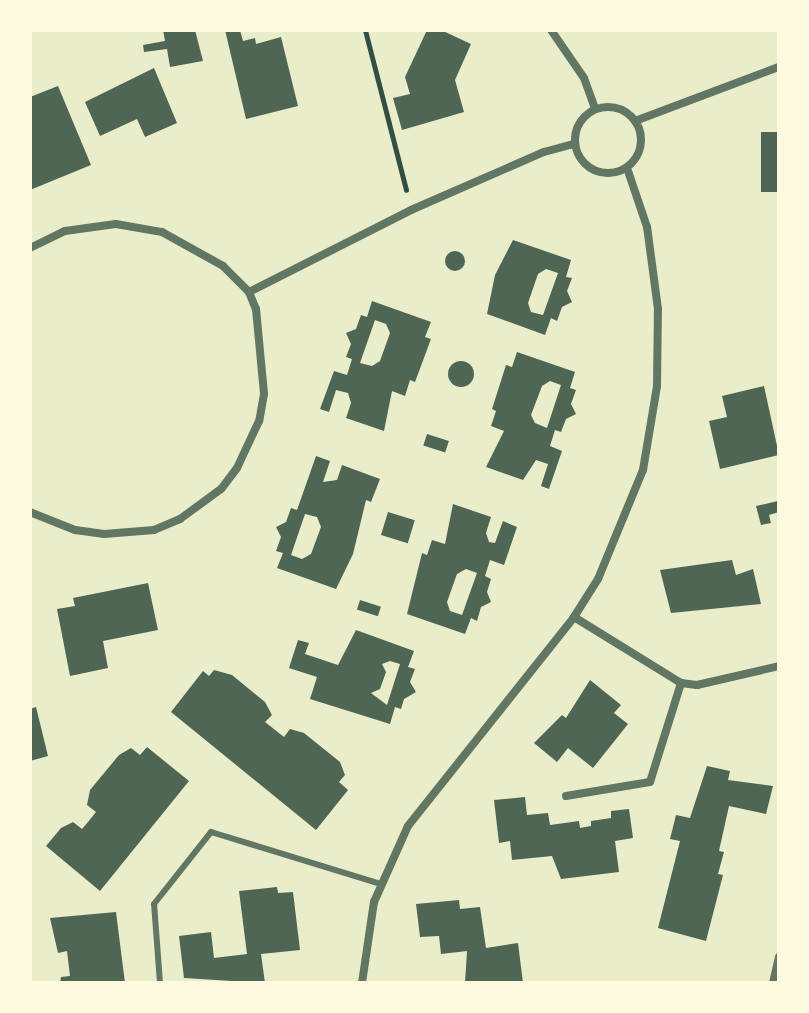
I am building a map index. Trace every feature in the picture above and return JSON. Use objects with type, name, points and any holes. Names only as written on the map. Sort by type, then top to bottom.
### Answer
[{"type":"street","points":[[551,30],[584,78],[595,109]]},
{"type":"street","points":[[635,121],[779,67]]},
{"type":"street","points":[[595,109],[624,111],[635,121],[641,137],[638,154],[627,168],[611,174],[594,171],[581,161],[574,144],[575,130],[595,109]]},
{"type":"street","points":[[249,292],[411,210],[544,152],[574,144]]},
{"type":"street","points":[[362,983],[366,940],[381,884],[408,826],[574,617],[626,519],[643,470],[657,386],[654,267],[627,168]]},
{"type":"street","points":[[30,248],[92,225],[140,227],[185,242],[223,266],[249,292],[260,326],[264,394],[250,445],[221,489],[180,519],[127,535],[75,530],[30,512]]},
{"type":"street","points":[[574,617],[681,683],[697,685],[779,666]]},
{"type":"street","points":[[566,796],[650,782],[681,683]]},
{"type":"street","points":[[773,983],[779,957]]},
{"type":"lane","points":[[160,983],[154,904],[211,832],[381,884]]},
{"type":"path","points":[[365,30],[411,210]]},
{"type":"building","points":[[163,30],[195,30],[203,61],[170,67],[167,49],[144,52],[143,45],[165,41]]},
{"type":"building","points":[[225,30],[240,30],[243,41],[255,38],[256,44],[281,37],[298,106],[246,119]]},
{"type":"building","points":[[427,30],[441,30],[471,44],[455,80],[464,112],[402,130],[393,98],[410,94],[405,77]]},
{"type":"building","points":[[154,68],[177,123],[145,137],[137,119],[100,136],[85,102]]},
{"type":"building","points":[[58,86],[91,165],[30,190],[30,97]]},
{"type":"building","points":[[761,132],[779,132],[779,192],[761,192]]},
{"type":"building","points":[[513,240],[571,260],[566,277],[572,278],[567,291],[572,302],[562,307],[557,321],[551,318],[545,335],[487,314],[495,275]],"holes":[[[546,269],[558,273],[543,315],[531,312],[528,303],[538,274]]]},
{"type":"building","points":[[455,251],[462,254],[465,261],[462,268],[455,271],[448,268],[445,261],[448,254]]},
{"type":"building","points":[[372,301],[431,322],[425,337],[431,339],[415,382],[410,380],[405,396],[392,391],[384,431],[346,418],[351,403],[348,393],[336,390],[329,412],[320,409],[334,371],[347,375],[352,359],[346,357],[351,344],[346,333],[356,329],[361,315],[367,317]],"holes":[[[375,320],[386,324],[390,333],[380,361],[372,366],[360,363]]]},
{"type":"building","points":[[517,352],[575,372],[570,388],[576,390],[571,404],[576,414],[566,419],[561,432],[555,430],[550,446],[562,451],[549,489],[541,486],[548,464],[536,460],[523,480],[486,467],[504,431],[491,426],[496,411],[492,409],[506,365],[512,367]],"holes":[[[550,381],[561,385],[547,428],[535,423],[531,415],[542,386]]]},
{"type":"building","points":[[461,361],[470,365],[474,374],[470,383],[461,387],[452,383],[448,374],[452,365]]},
{"type":"building","points":[[764,386],[779,455],[720,469],[709,421],[727,417],[722,396]]},
{"type":"building","points":[[427,434],[449,441],[445,453],[423,445]]},
{"type":"building","points":[[316,456],[330,461],[323,482],[337,480],[342,465],[380,479],[371,502],[366,500],[353,554],[336,589],[277,568],[283,553],[276,551],[281,537],[276,527],[286,522],[291,508],[297,510]],"holes":[[[305,514],[317,517],[321,527],[311,554],[302,559],[291,555]]]},
{"type":"building","points":[[778,501],[779,512],[769,515],[771,523],[761,525],[756,506]]},
{"type":"building","points":[[453,504],[491,517],[486,533],[489,542],[495,543],[503,521],[517,527],[504,565],[490,560],[485,576],[491,579],[487,592],[491,602],[481,607],[477,621],[471,618],[465,634],[407,614],[422,553],[427,555],[432,540],[445,544]],"holes":[[[466,569],[477,573],[462,615],[450,611],[447,602],[457,574]]]},
{"type":"building","points":[[388,512],[415,520],[408,543],[381,535]]},
{"type":"building","points":[[732,560],[736,575],[753,569],[761,604],[671,613],[660,570]]},
{"type":"building","points":[[148,583],[158,630],[103,641],[108,668],[70,676],[57,609],[75,606],[73,598]]},
{"type":"building","points":[[360,600],[381,607],[378,616],[357,610]]},
{"type":"building","points":[[356,630],[414,651],[408,667],[415,669],[410,682],[416,692],[404,699],[401,709],[395,707],[390,724],[310,699],[317,677],[289,668],[298,640],[309,643],[305,654],[338,665]],"holes":[[[390,661],[400,664],[387,705],[371,693],[380,689],[386,672],[382,664]]]},
{"type":"building","points":[[214,670],[232,675],[265,702],[272,715],[265,722],[284,737],[290,729],[304,733],[340,762],[345,775],[339,782],[348,790],[316,830],[171,712],[203,671],[209,676]]},
{"type":"building","points":[[590,680],[621,705],[614,713],[628,724],[593,768],[568,748],[557,762],[534,743],[562,715],[566,718]]},
{"type":"building","points":[[36,707],[48,756],[30,761],[30,709]]},
{"type":"building","points":[[147,747],[189,781],[100,891],[46,846],[61,828],[73,822],[82,829],[88,822],[96,812],[87,805],[90,790],[119,755],[131,748],[140,755]]},
{"type":"building","points":[[707,766],[730,771],[728,780],[773,786],[766,814],[729,806],[719,851],[724,852],[718,874],[723,875],[706,941],[658,928],[680,841],[670,839],[676,815],[690,818]]},
{"type":"building","points":[[525,797],[527,815],[548,813],[550,825],[579,821],[580,828],[591,826],[591,821],[611,818],[611,811],[629,809],[633,838],[615,841],[619,872],[561,879],[552,856],[512,860],[510,841],[499,843],[494,800]]},
{"type":"building","points":[[277,887],[278,893],[293,892],[300,950],[261,954],[265,983],[184,978],[179,936],[211,932],[214,958],[247,954],[239,891]]},
{"type":"building","points":[[459,900],[460,909],[480,907],[486,948],[518,943],[523,983],[465,983],[467,951],[441,954],[439,936],[420,937],[416,904]]},
{"type":"building","points":[[116,912],[125,983],[60,983],[61,977],[70,976],[67,951],[58,953],[50,918]]}]
